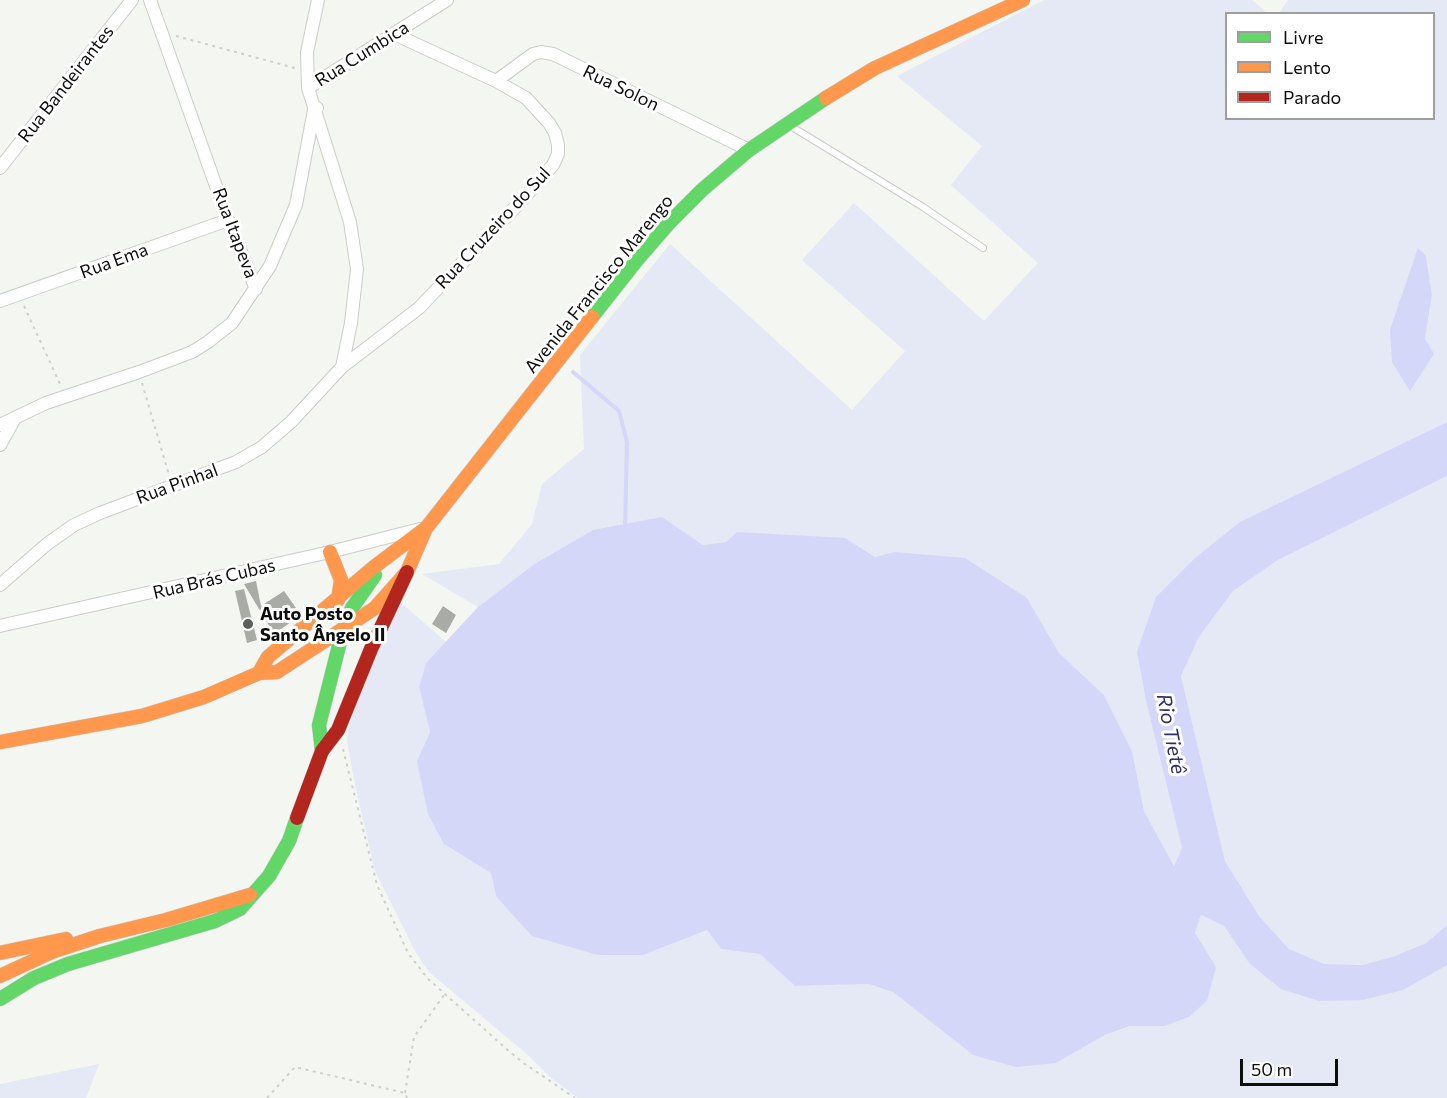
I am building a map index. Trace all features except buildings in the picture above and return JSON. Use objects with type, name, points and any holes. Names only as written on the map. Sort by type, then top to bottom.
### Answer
[{"type":"main road","name":"Avenida Francisco Marengo","points":[[0,742],[142,716],[204,697],[259,673],[277,672],[375,608],[407,572],[427,527],[637,260],[702,190],[749,150],[875,69],[1023,0]]},
{"type":"main road","name":"Avenida Francisco Marengo","points":[[259,673],[268,657],[392,553],[427,527]]},
{"type":"main road","points":[[330,552],[341,580],[338,600]]},
{"type":"main road","points":[[322,751],[319,724],[343,630],[352,608],[392,553]]},
{"type":"main road","points":[[0,999],[34,978],[68,964],[229,916],[240,909],[270,876],[289,842],[322,751],[338,730],[378,631],[407,572]]},
{"type":"main road","points":[[311,650],[333,670]]},
{"type":"main road","points":[[0,976],[54,951],[100,936],[166,920],[254,894]]},
{"type":"main road","points":[[0,954],[56,940],[100,936]]},
{"type":"street","name":"Rua Bandeirantes","points":[[0,168],[132,0]]},
{"type":"street","name":"Rua Itapeva","points":[[0,425],[65,396],[192,352],[232,323],[256,289],[228,220],[150,0]]},
{"type":"street","points":[[318,0],[307,52],[308,88],[350,222],[357,269],[354,301],[342,367]]},
{"type":"street","name":"Rua Cumbica","points":[[308,88],[447,0]]},
{"type":"street","name":"Rua Cruzeiro do Sul","points":[[342,367],[419,308],[524,198],[553,165],[558,154],[558,145],[549,123],[526,98],[496,81],[394,34]]},
{"type":"street","name":"Rua Solon","points":[[496,81],[533,54],[541,52],[553,54],[749,150]]},
{"type":"street","points":[[256,289],[270,266],[296,205],[315,109]]},
{"type":"street","name":"Rua Ema","points":[[0,301],[228,220]]},
{"type":"street","name":"Rua Pinhal","points":[[0,585],[47,544],[74,525],[236,462],[262,447],[291,422],[342,367]]},
{"type":"street","points":[[0,445],[15,417]]},
{"type":"street","name":"Rua Brás Cubas","points":[[0,626],[330,552],[427,527]]},
{"type":"lane","points":[[787,124],[923,207],[983,248]]},
{"type":"path","points":[[162,33],[306,71]]},
{"type":"path","points":[[19,295],[65,396]]},
{"type":"path","points":[[139,372],[172,487]]},
{"type":"path","points":[[338,730],[377,885],[408,952],[418,968],[444,994],[525,1064],[575,1098]]},
{"type":"path","points":[[407,1098],[405,1093],[414,1037],[444,994]]},
{"type":"path","points":[[267,1098],[295,1068],[405,1093]]},
{"type":"shaded area","points":[[1044,0],[1252,0],[1266,12],[1225,12],[1225,120],[1435,120],[1435,12],[1280,12],[1288,0],[1447,0],[1447,422],[1240,522],[1137,652],[1146,701],[1182,848],[1174,866],[1144,811],[1132,751],[1104,695],[1059,653],[1027,598],[894,552],[875,557],[844,538],[726,542],[703,545],[662,517],[533,565],[478,607],[422,574],[499,564],[532,524],[542,484],[584,449],[580,355],[670,244],[852,410],[905,351],[802,260],[854,203],[984,321],[1038,263],[951,185],[982,146],[897,76]],"holes":[[[1426,256],[1432,295],[1425,340]]]},
{"type":"shaded area","points":[[1447,476],[1447,925],[1426,943],[1395,956],[1362,965],[1324,964],[1289,949],[1259,916],[1225,861],[1181,676],[1199,637],[1233,591],[1278,560]]},
{"type":"shaded area","points":[[399,601],[446,642],[426,663],[419,687],[430,732],[417,761],[444,844],[491,873],[496,896],[598,955],[643,955],[707,930],[721,949],[760,954],[795,986],[869,984],[893,992],[973,1055],[1056,1063],[1105,1035],[1131,1026],[1165,1026],[1189,1017],[1207,1001],[1195,933],[1201,915],[1224,926],[1249,963],[1447,965],[1447,1098],[578,1098],[551,1078],[528,1055],[429,972],[415,951],[375,871],[347,741],[348,730],[364,681]]},
{"type":"shaded area","points":[[99,1064],[86,1098],[0,1098],[0,1084]]},
{"type":"water","points":[[1418,248],[1426,256],[1432,295],[1425,339],[1434,354],[1410,391],[1392,362],[1390,330]]},
{"type":"water","name":"Rio Tietê","points":[[1447,422],[1447,476],[1278,560],[1233,591],[1199,637],[1181,676],[1225,861],[1259,916],[1289,949],[1324,964],[1362,965],[1395,956],[1426,943],[1447,925],[1447,965],[1403,990],[1363,1000],[1319,1001],[1281,989],[1249,963],[1224,926],[1201,915],[1195,933],[1216,967],[1207,1001],[1189,1017],[1165,1026],[1130,1026],[1105,1035],[1056,1063],[1016,1067],[973,1055],[893,992],[869,984],[795,986],[760,954],[721,949],[707,930],[643,955],[598,955],[532,936],[496,896],[491,873],[444,844],[428,814],[417,761],[430,732],[419,687],[426,663],[478,607],[533,565],[593,530],[662,517],[703,545],[726,542],[737,532],[845,538],[875,557],[894,552],[965,558],[1027,598],[1059,653],[1104,695],[1132,751],[1144,811],[1174,866],[1182,848],[1146,701],[1137,652],[1156,597],[1195,558],[1240,522]]},
{"type":"waterway","points":[[573,372],[619,411],[627,442],[625,529]]},
{"type":"traffic: fast","points":[[592,317],[637,260],[702,190],[749,150],[826,98]]},
{"type":"traffic: fast","points":[[322,751],[319,725],[343,630],[352,608],[375,575]]},
{"type":"traffic: fast","points":[[0,999],[34,978],[68,964],[215,921],[240,909],[269,876],[289,841],[297,818]]},
{"type":"traffic: slow","points":[[826,98],[875,68],[1023,0]]},
{"type":"traffic: slow","points":[[259,673],[268,657],[374,567],[427,527],[592,317]]},
{"type":"traffic: slow","points":[[0,742],[142,716],[204,697],[259,673],[277,672],[375,608],[407,572],[426,528]]},
{"type":"traffic: slow","points":[[330,552],[341,580],[338,600]]},
{"type":"traffic: slow","points":[[0,976],[54,951],[100,936],[166,920],[250,895]]},
{"type":"traffic: slow","points":[[0,953],[66,939]]},
{"type":"traffic: jam","points":[[297,818],[322,751],[338,730],[371,649],[407,572]]},
{"type":"place","name":"Auto Posto Santo Ângelo II","points":[[248,624]]}]
